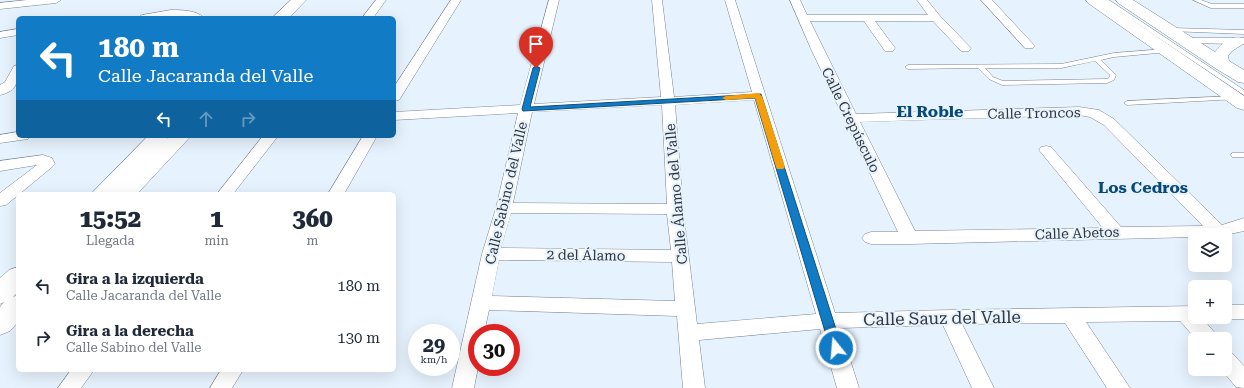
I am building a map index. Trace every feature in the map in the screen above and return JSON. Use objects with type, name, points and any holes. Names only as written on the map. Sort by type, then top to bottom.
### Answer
[{"type":"main road","points":[[1093,0],[1166,51],[1242,96]]},
{"type":"main road","points":[[1123,0],[1184,41],[1244,78]]},
{"type":"main road","points":[[283,16],[305,2]]},
{"type":"main road","points":[[299,16],[305,2]]},
{"type":"main road","points":[[1221,64],[1220,56],[1226,48],[1242,38]]},
{"type":"main road","points":[[104,192],[157,138]]},
{"type":"main road","points":[[127,192],[180,138]]},
{"type":"main road","points":[[0,294],[16,278]]},
{"type":"main road","points":[[0,324],[16,307]]},
{"type":"street","points":[[0,6],[56,0]]},
{"type":"street","points":[[369,16],[381,0]]},
{"type":"street","points":[[396,94],[456,0]]},
{"type":"street","name":"Calle Sabino del Valle","points":[[463,388],[491,254],[504,208],[526,109],[554,0]]},
{"type":"street","name":"Calle Álamo del Valle","points":[[656,0],[668,102],[676,209],[694,388]]},
{"type":"street","points":[[730,0],[848,388]]},
{"type":"street","name":"Calle Crepúsculo","points":[[795,0],[910,238]]},
{"type":"street","points":[[922,0],[936,18],[965,48]]},
{"type":"street","points":[[986,0],[1029,46]]},
{"type":"street","points":[[154,16],[171,13],[191,16]]},
{"type":"street","points":[[804,18],[936,18]]},
{"type":"street","points":[[868,19],[889,48]]},
{"type":"street","points":[[0,35],[16,32]]},
{"type":"street","points":[[1184,41],[1242,38]]},
{"type":"street","points":[[0,91],[10,84],[16,73]]},
{"type":"street","points":[[396,116],[758,96]]},
{"type":"street","name":"Calle Troncos","points":[[851,118],[1079,111],[1094,113],[1110,122],[1215,228]]},
{"type":"street","points":[[0,140],[16,137]]},
{"type":"street","points":[[226,192],[269,138]]},
{"type":"street","points":[[337,192],[369,138]]},
{"type":"street","points":[[1046,150],[1116,232]]},
{"type":"street","points":[[0,166],[43,159],[47,161],[46,164],[0,201]]},
{"type":"street","points":[[504,208],[676,209]]},
{"type":"street","name":"Calle Abetos","points":[[1229,228],[1244,224]]},
{"type":"street","name":"Calle Abetos","points":[[871,238],[1188,231]]},
{"type":"street","name":"2 del Álamo","points":[[491,254],[681,256]]},
{"type":"street","points":[[481,303],[686,309]]},
{"type":"street","points":[[1232,312],[1244,312]]},
{"type":"street","name":"Calle Sauz del Valle","points":[[689,333],[828,321],[949,317],[1188,313]]},
{"type":"street","points":[[1070,315],[1119,388]]},
{"type":"street","points":[[949,317],[983,388]]},
{"type":"street","points":[[1232,367],[1244,381]]},
{"type":"street","points":[[69,388],[81,372]]},
{"type":"street","points":[[221,388],[231,372]]},
{"type":"lane","points":[[1105,0],[1242,96]]},
{"type":"lane","points":[[1196,0],[1211,6],[1244,6]]},
{"type":"lane","points":[[1144,14],[1149,23],[1160,33],[1242,96]]},
{"type":"lane","points":[[1169,30],[1242,38]]},
{"type":"lane","points":[[908,67],[1061,66],[1122,54],[1166,51]]},
{"type":"lane","points":[[980,67],[991,78],[1002,83],[1107,81],[1112,79],[1113,75],[1097,60]]},
{"type":"lane","points":[[1127,103],[1242,96]]},
{"type":"lane","points":[[1235,155],[1244,155]]},
{"type":"slow traffic","points":[[726,98],[758,96],[780,167]]},
{"type":"district","name":"El Roble","points":[[930,111]]},
{"type":"district","name":"Los Cedros","points":[[1143,187]]},
{"type":"route","points":[[536,68],[526,109],[758,96],[836,348]]}]
